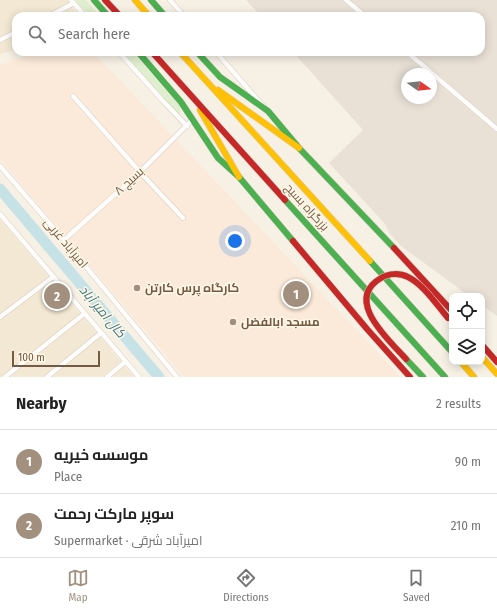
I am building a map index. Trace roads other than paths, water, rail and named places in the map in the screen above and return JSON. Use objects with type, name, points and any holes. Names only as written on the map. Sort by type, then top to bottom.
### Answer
[{"type":"main road","points":[[94,0],[104,12]]},
{"type":"main road","points":[[105,0],[116,12]]},
{"type":"main road","points":[[135,0],[146,12]]},
{"type":"main road","points":[[151,0],[162,12]]},
{"type":"main road","points":[[141,56],[181,102],[218,158],[239,177],[367,329],[410,377]]},
{"type":"main road","name":"بزرگراه بسیج","points":[[156,56],[445,377]]},
{"type":"main road","name":"بزرگراه بسیج","points":[[183,56],[449,349]]},
{"type":"main road","points":[[201,56],[220,77],[268,111],[299,148],[449,308]]},
{"type":"main road","points":[[205,81],[299,148]]},
{"type":"main road","points":[[192,95],[239,177]]},
{"type":"main road","points":[[423,377],[372,319],[366,303],[368,293],[373,284],[380,278],[389,274],[408,276],[449,319]]},
{"type":"main road","points":[[485,348],[497,362]]},
{"type":"main road","points":[[485,360],[497,374]]},
{"type":"main road","points":[[464,365],[474,377]]},
{"type":"street","points":[[170,0],[180,12]]},
{"type":"street","points":[[346,0],[360,12]]},
{"type":"street","points":[[56,12],[72,2],[82,12]]},
{"type":"street","points":[[0,40],[12,34]]},
{"type":"street","points":[[123,56],[187,126]]},
{"type":"street","points":[[220,56],[268,111]]},
{"type":"street","points":[[412,56],[497,128]]},
{"type":"street","points":[[73,96],[183,218]]},
{"type":"street","name":"بسیج ۸","points":[[64,240],[140,172],[192,120]]},
{"type":"street","name":"امیرآباد غربی","points":[[0,166],[64,240],[176,377]]},
{"type":"street","points":[[1,216],[139,377]]},
{"type":"street","points":[[0,317],[53,277]]},
{"type":"street","points":[[5,377],[84,314]]},
{"type":"street","points":[[47,377],[101,333]]},
{"type":"street","points":[[107,377],[126,362]]},
{"type":"waterway","name":"کال امیر آباد","points":[[0,189],[159,377]]},
{"type":"place","name":"کارگاه پرس کارتن","points":[[137,288]]},
{"type":"place","name":"موسسه خیریه","points":[[296,294]]},
{"type":"place","name":"سوپر مارکت رحمت","points":[[57,296]]},
{"type":"place","name":"مسجد ابالفضل","points":[[233,322]]}]
